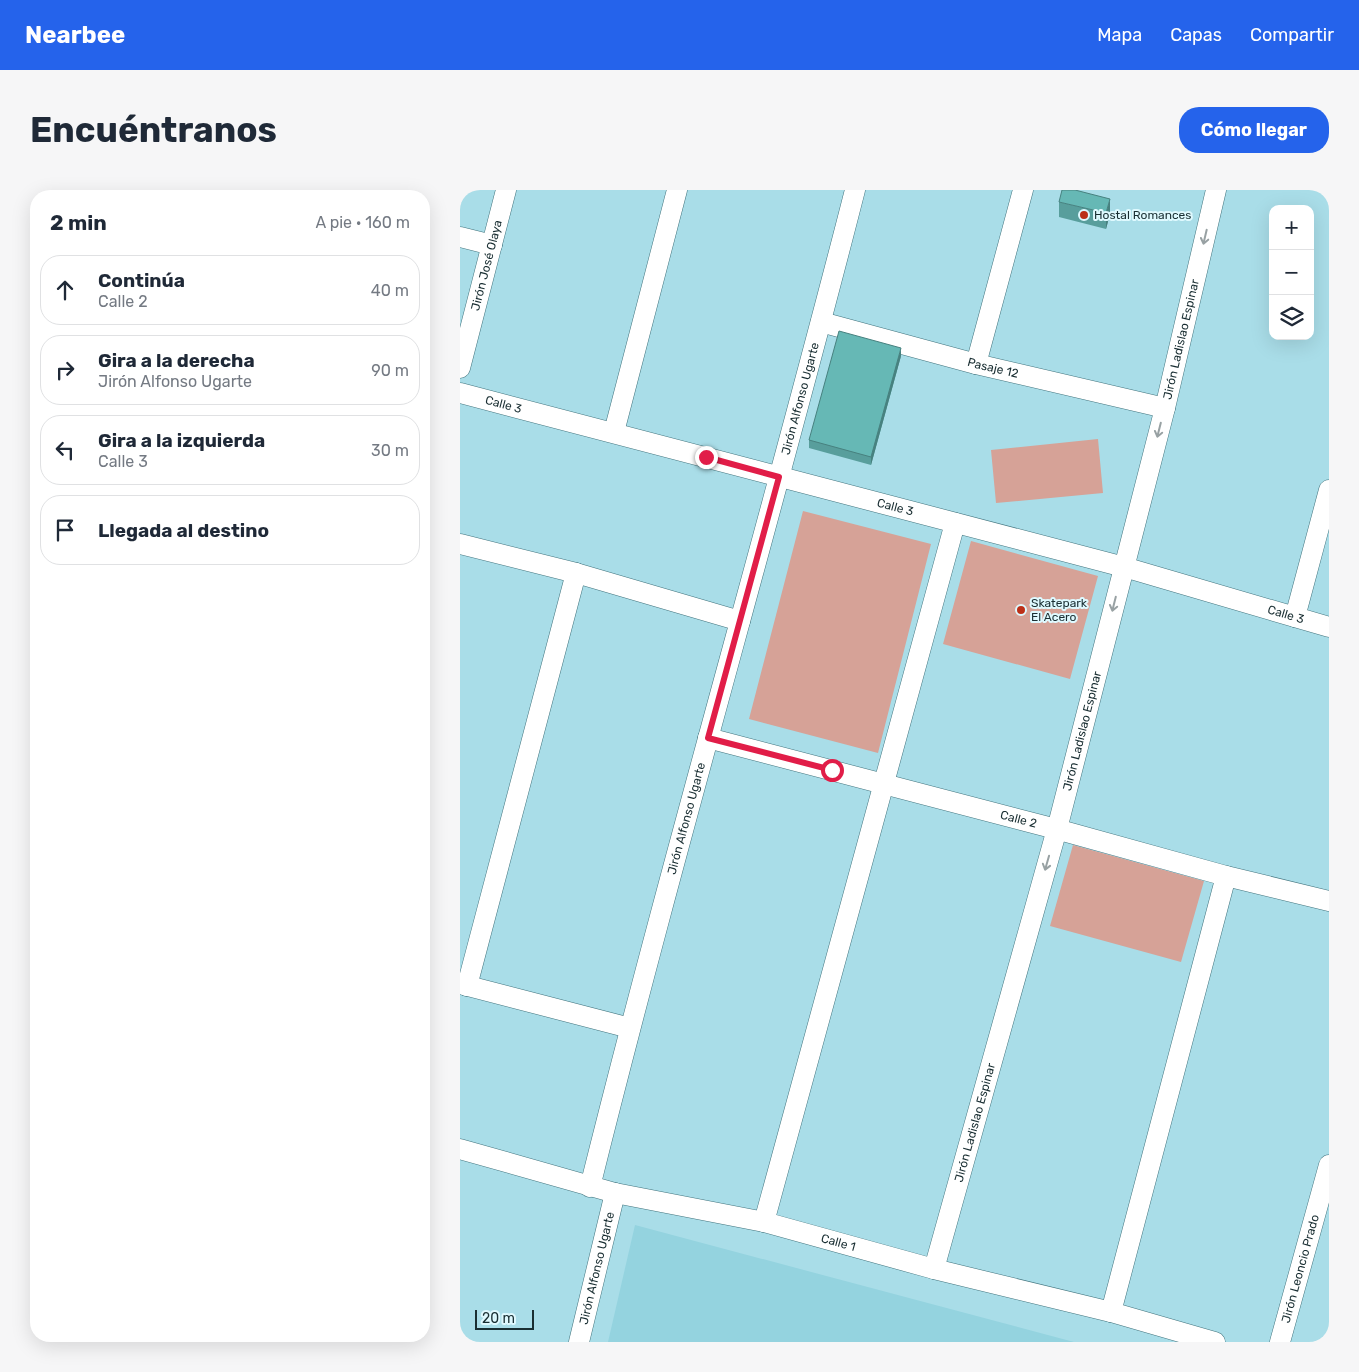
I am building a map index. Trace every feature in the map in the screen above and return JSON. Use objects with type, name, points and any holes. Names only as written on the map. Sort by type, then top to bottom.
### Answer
[{"type":"street","name":"Jirón José Olaya","points":[[460,368],[506,190]]},
{"type":"street","points":[[614,432],[677,190]]},
{"type":"street","name":"Jirón Alfonso Ugarte","points":[[590,1187],[630,1028],[855,190]]},
{"type":"street","points":[[976,364],[1023,190]]},
{"type":"street","name":"Jirón Ladislao Espinar","points":[[934,1269],[1057,829],[1165,408],[1216,190]]},
{"type":"street","points":[[460,237],[492,244]]},
{"type":"street","name":"Pasaje 12","points":[[821,322],[976,364],[1165,408]]},
{"type":"street","name":"Calle 3","points":[[460,393],[614,432],[1124,568],[1329,627]]},
{"type":"street","points":[[1295,617],[1329,490]]},
{"type":"street","points":[[764,1222],[955,523]]},
{"type":"street","points":[[460,544],[576,573],[740,621]]},
{"type":"street","points":[[576,573],[464,985],[630,1028]]},
{"type":"street","name":"Calle 2","points":[[708,738],[1057,829],[1226,876],[1329,901]]},
{"type":"street","points":[[1111,1312],[1226,876]]},
{"type":"street","name":"Calle 1","points":[[460,1149],[590,1187],[764,1222],[934,1269],[1111,1312],[1215,1342]]},
{"type":"street","name":"Jirón Leoncio Prado","points":[[1280,1342],[1329,1166]]},
{"type":"street","name":"Jirón Alfonso Ugarte","points":[[580,1342],[615,1193]]},
{"type":"shaded area","points":[[1098,439],[1103,493],[996,503],[991,450]]},
{"type":"shaded area","points":[[803,511],[931,544],[878,753],[749,719]]},
{"type":"shaded area","name":"Skatepark El Acero","points":[[971,541],[1098,576],[1070,679],[943,644]]},
{"type":"shaded area","points":[[1073,845],[1204,881],[1181,962],[1050,926]]},
{"type":"shaded area","points":[[635,1225],[1074,1342],[608,1342]]},
{"type":"building","points":[[1062,190],[1075,190],[1110,199],[1106,213],[1059,202]]},
{"type":"building","points":[[839,331],[901,348],[871,457],[809,440]]},
{"type":"place","name":"Hostal Romances","points":[[1084,215]]},
{"type":"place","name":"Skatepark El Acero","points":[[1021,610]]},
{"type":"route","points":[[706,457],[779,477],[708,738],[832,770]]}]
